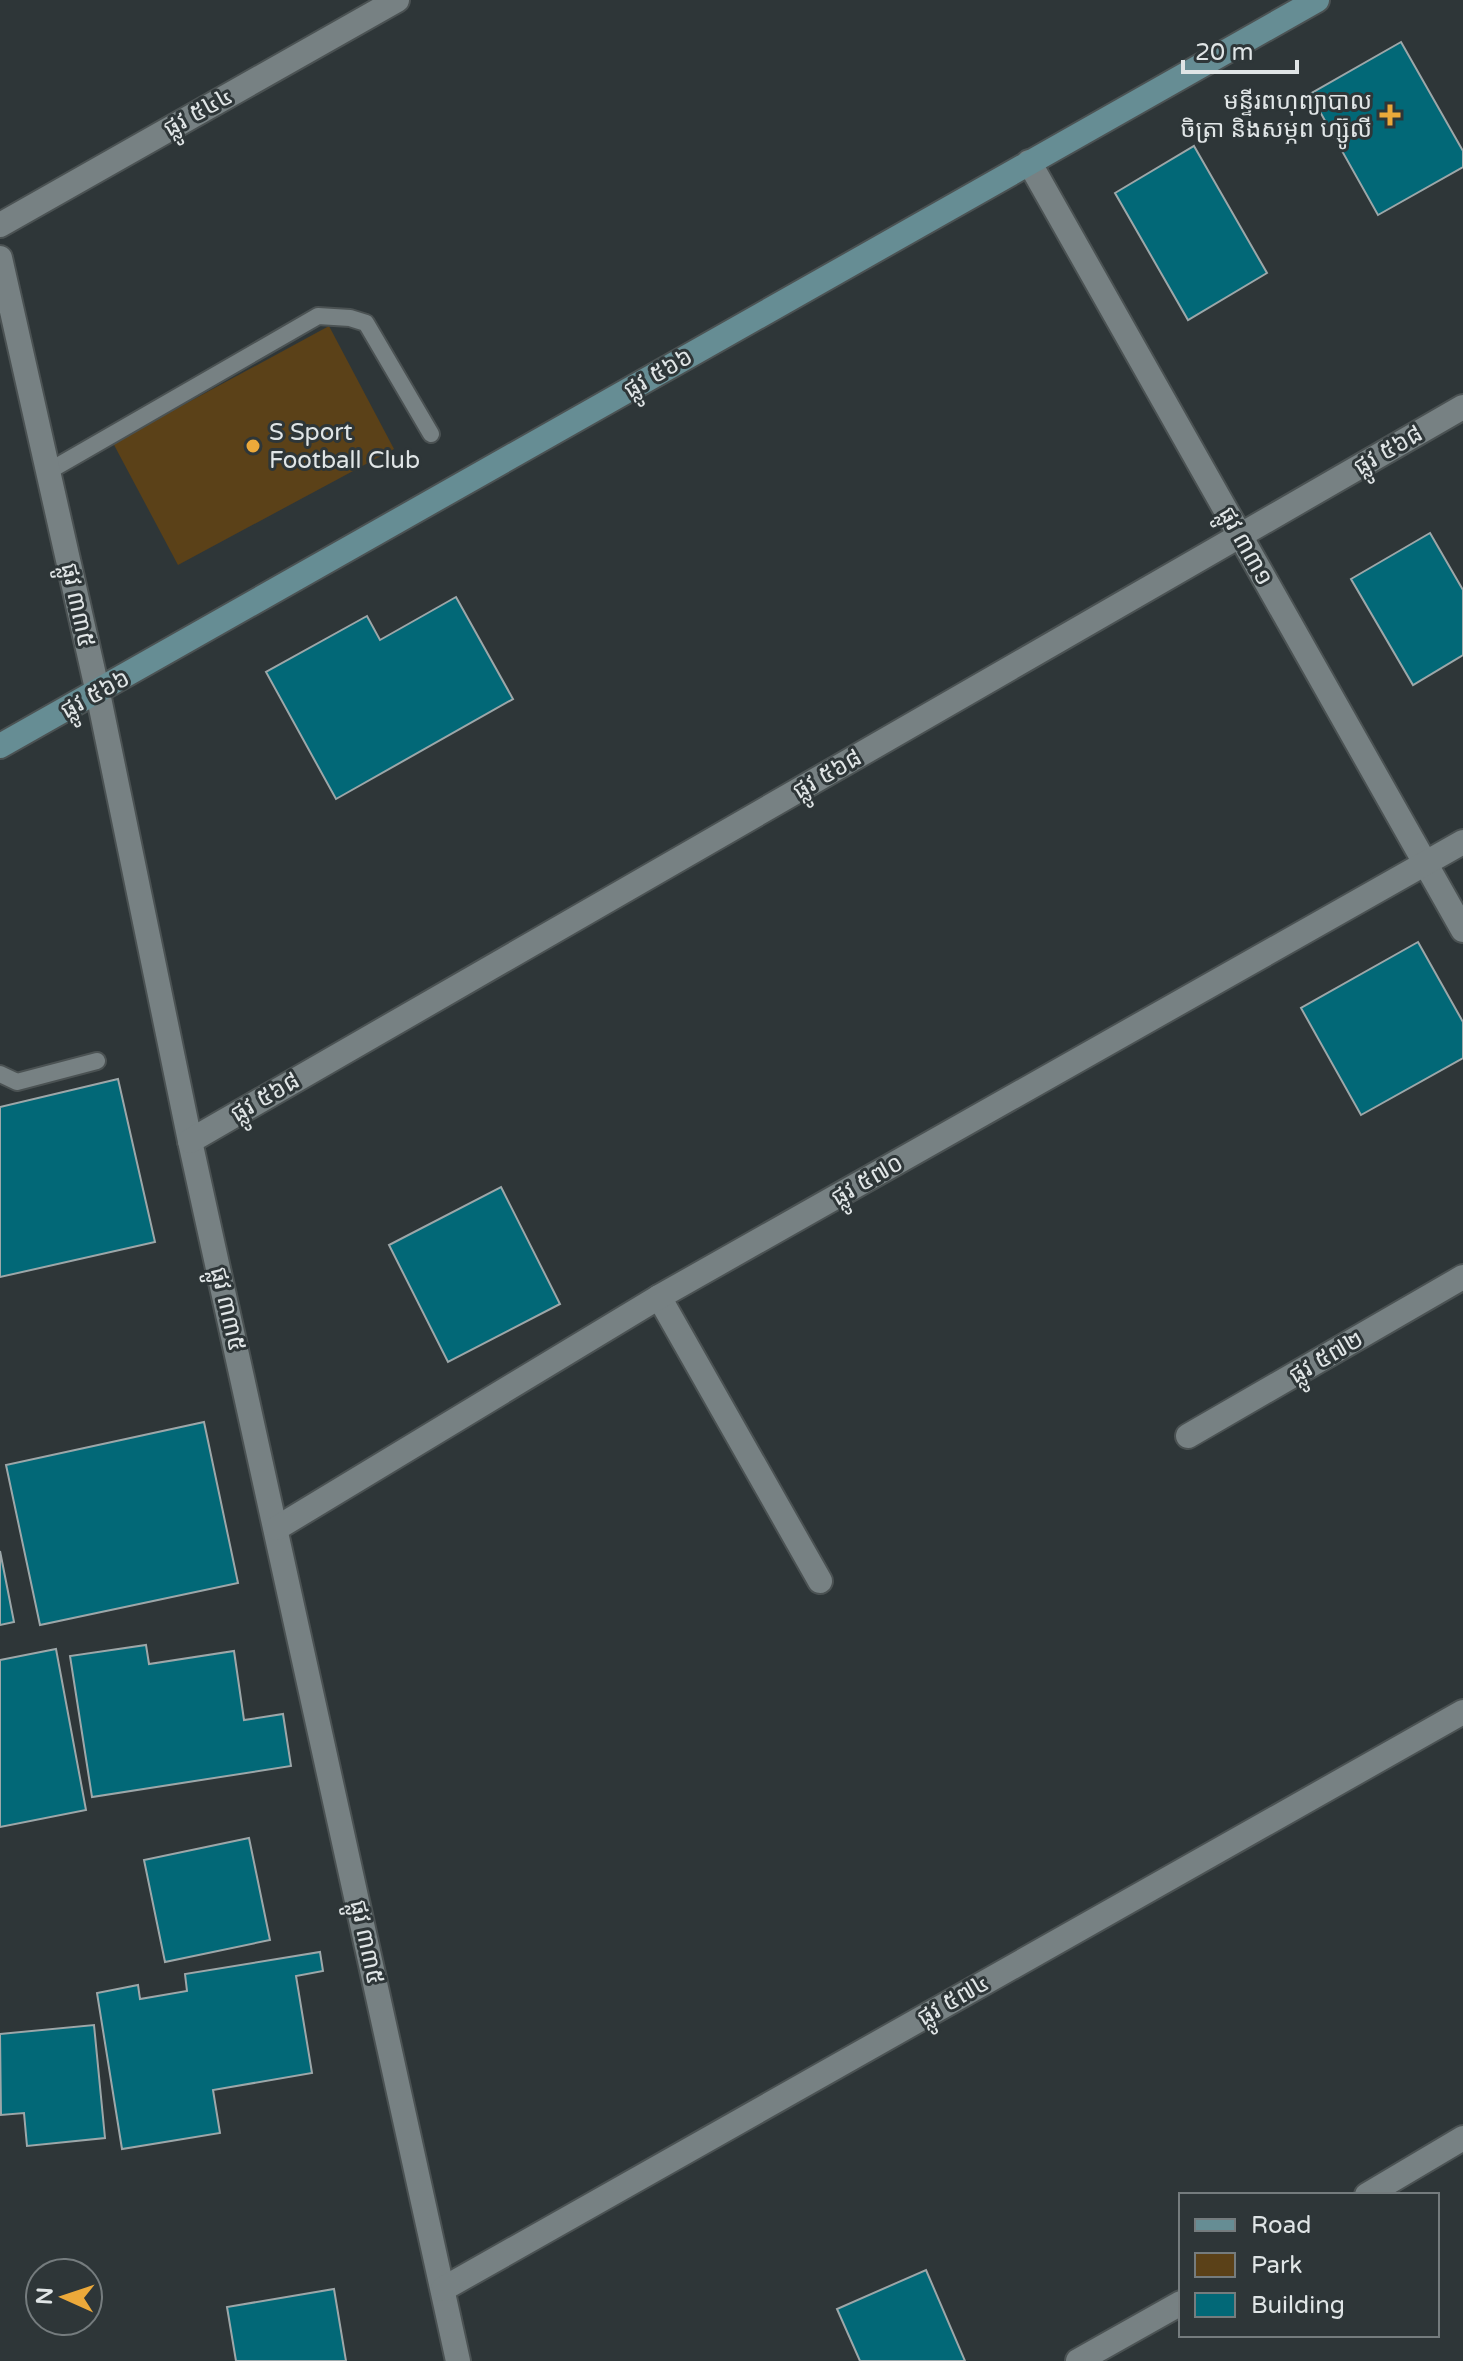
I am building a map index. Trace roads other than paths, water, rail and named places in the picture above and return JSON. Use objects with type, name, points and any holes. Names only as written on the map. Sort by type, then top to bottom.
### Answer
[{"type":"street","name":"ផ្លូវ ៥៤៤","points":[[0,225],[397,0]]},
{"type":"street","name":"ផ្លូវ ៥៦៦","points":[[0,746],[1317,0]]},
{"type":"street","name":"ផ្លូវ ៣៣១","points":[[1029,162],[1463,930]]},
{"type":"street","name":"ផ្លូវ ៣៣៥","points":[[0,258],[98,693],[190,1141],[458,2361]]},
{"type":"street","name":"ផ្លូវ ៥៦៨","points":[[190,1141],[1463,407]]},
{"type":"street","name":"ផ្លូវ ៥៧០","points":[[277,1528],[659,1297],[1463,842]]},
{"type":"street","name":"ផ្លូវ ៥៧២","points":[[1188,1436],[1463,1277]]},
{"type":"street","points":[[659,1297],[820,1581]]},
{"type":"street","name":"ផ្លូវ ៥៧៤","points":[[443,2289],[1463,1712]]},
{"type":"street","points":[[1370,2193],[1463,2138]]},
{"type":"street","points":[[1078,2361],[1179,2304]]},
{"type":"lane","points":[[49,471],[318,316],[350,318],[366,323],[431,434]]},
{"type":"lane","points":[[0,1074],[17,1082],[97,1061]]},
{"type":"place","name":"មន្ទីរពហុព្យាបាល ចិត្រា និងសម្ភព ហ្ស៊ូលី","points":[[1390,115]]},
{"type":"place","name":"S Sport Football Club","points":[[253,446]]}]
